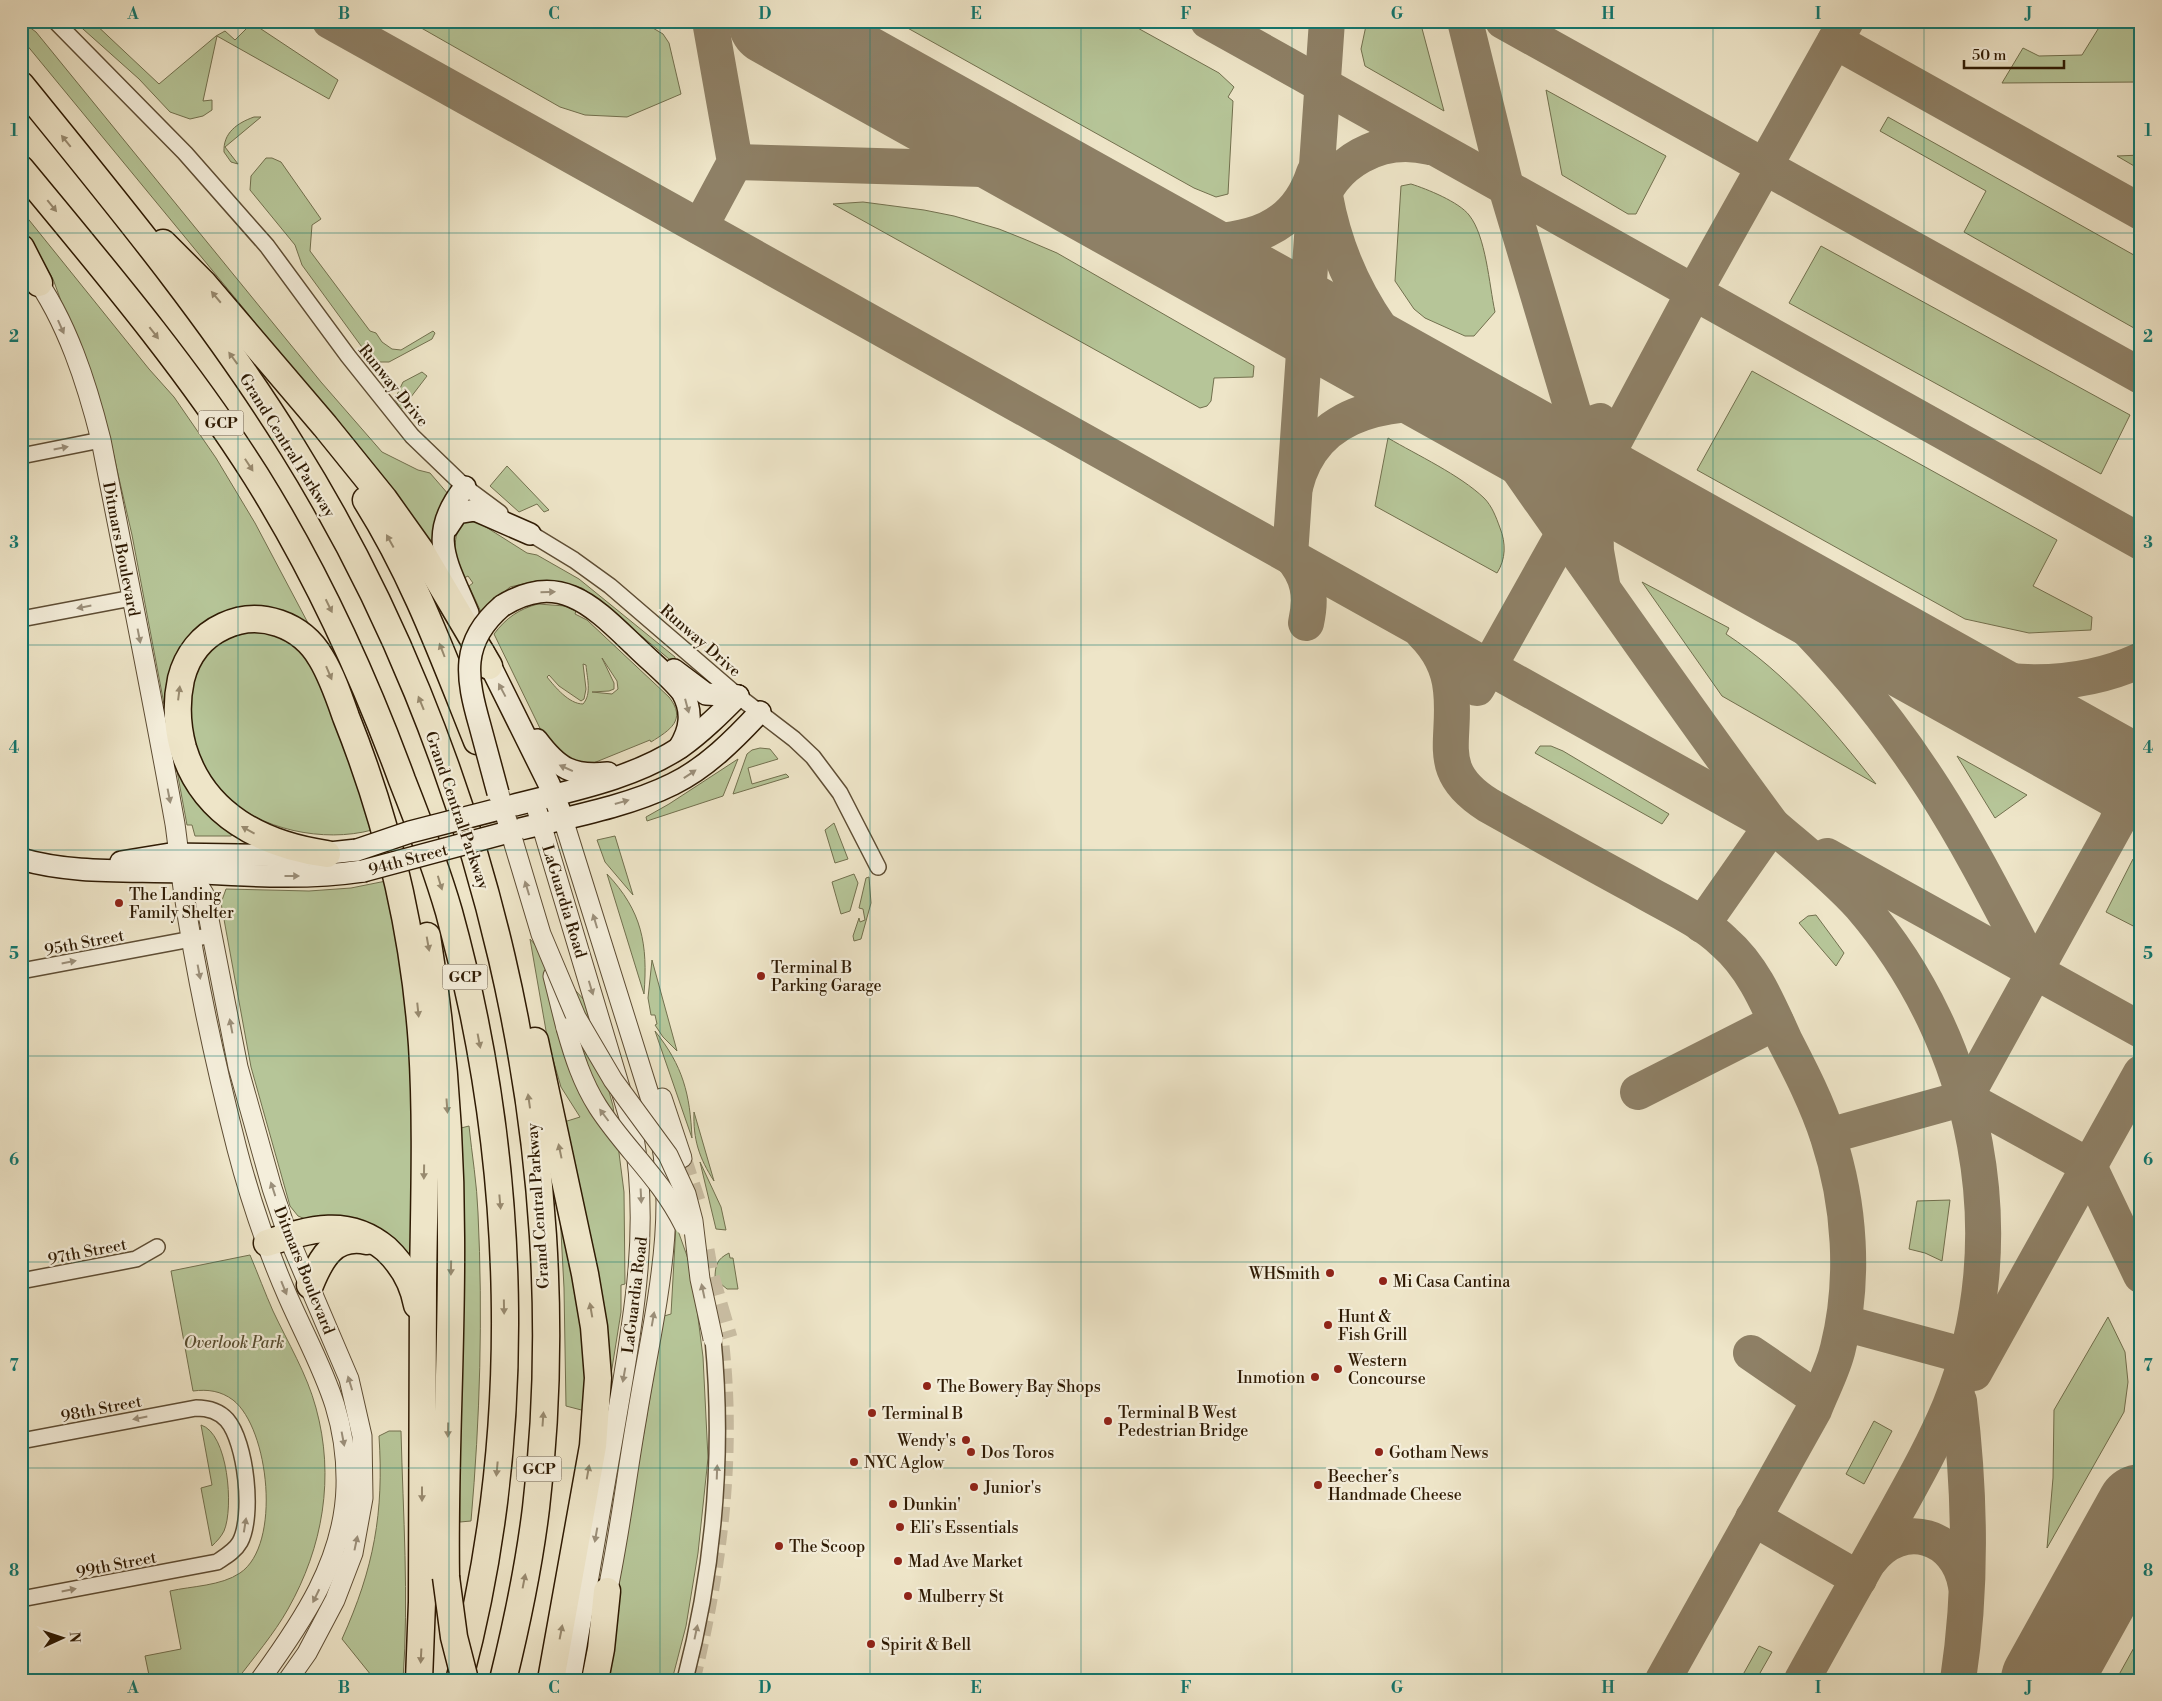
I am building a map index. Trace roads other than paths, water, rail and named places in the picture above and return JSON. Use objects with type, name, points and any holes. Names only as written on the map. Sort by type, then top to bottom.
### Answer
[{"type":"highway","name":"Grand Central Parkway","points":[[21,85],[213,330],[294,449],[377,604],[416,690],[451,781],[486,893],[510,994],[528,1097],[543,1254],[543,1406],[536,1506],[527,1569],[503,1680]]},
{"type":"highway","name":"GCP","points":[[21,168],[171,354],[241,453],[280,515],[326,601],[375,706],[437,872],[449,912],[475,1023],[491,1113],[503,1258],[504,1348],[502,1417],[490,1531],[460,1680]]},
{"type":"highway","points":[[96,179],[192,271],[341,445],[399,519],[489,666]]},
{"type":"highway","points":[[21,248],[39,283]]},
{"type":"highway","points":[[258,348],[352,478],[383,528],[413,584],[505,800]]},
{"type":"highway","points":[[327,854],[282,844],[254,833],[235,822],[207,796],[190,766],[179,728],[178,703],[181,680],[188,661],[198,644],[223,626],[249,619],[275,622],[301,635],[315,648],[327,668],[354,736],[387,838],[411,953],[422,1051],[424,1136],[422,1611],[419,1680]]},
{"type":"highway","points":[[375,706],[425,926],[437,996],[445,1073],[452,1237],[446,1577],[454,1637],[465,1680]]},
{"type":"highway","points":[[451,781],[486,879],[532,1027],[557,1137],[594,1327],[598,1378],[596,1420],[551,1680]]},
{"type":"highway","points":[[278,1239],[318,1230],[343,1228],[365,1235],[383,1247],[403,1269],[415,1294],[419,1318],[422,1410]]},
{"type":"highway","points":[[310,1285],[325,1253],[335,1245],[345,1241],[358,1240],[383,1247]]},
{"type":"highway","points":[[595,1680],[601,1649],[607,1591]]},
{"type":"main road","points":[[465,487],[448,512],[444,526],[443,543],[446,558],[489,666],[515,714],[544,798],[563,819]]},
{"type":"main road","points":[[443,543],[452,517],[462,511],[469,510],[481,512],[530,534]]},
{"type":"main road","points":[[505,800],[472,699],[468,673],[471,652],[479,632],[488,618],[502,606],[530,593],[564,593],[591,606],[678,687],[685,698],[690,717],[686,733],[679,748]]},
{"type":"main road","points":[[620,632],[706,694],[713,696],[738,696]]},
{"type":"main road","name":"94th Street","points":[[184,867],[277,856],[327,854],[357,850],[505,800],[544,798],[597,784],[648,765],[679,748],[710,724],[738,696]]},
{"type":"main road","name":"94th Street","points":[[21,859],[51,866],[81,868],[184,867],[319,876],[363,871],[647,795],[674,784],[712,758],[760,712]]},
{"type":"main road","points":[[515,714],[550,758],[568,770],[583,774],[602,774],[648,765]]},
{"type":"street","name":"Runway Drive","points":[[55,21],[185,153],[267,246],[348,356],[412,436],[465,487],[530,534],[598,577],[738,696],[799,743],[828,775],[845,800],[878,867]]},
{"type":"street","name":"Ditmars Boulevard","points":[[21,258],[39,283],[71,349],[89,397],[101,440],[184,867],[192,939],[222,1088],[243,1171],[278,1239],[310,1285],[346,1372],[357,1408],[364,1464],[363,1498],[356,1543],[346,1578],[308,1653],[288,1680]]},
{"type":"street","points":[[21,456],[101,440]]},
{"type":"street","points":[[21,619],[132,598]]},
{"type":"street","name":"LaGuardia Road","points":[[544,798],[542,824],[628,1109],[638,1160],[641,1198],[642,1242],[635,1304],[571,1680]]},
{"type":"street","points":[[505,800],[566,1028],[583,1080],[599,1108],[665,1191],[684,1225]]},
{"type":"street","name":"LaGuardia Road","points":[[563,819],[629,1035],[655,1113],[663,1144],[666,1206],[658,1289],[607,1591],[585,1680]]},
{"type":"street","name":"Ditmars Boulevard","points":[[184,867],[204,894],[238,1067],[278,1239],[287,1295],[329,1383],[339,1416],[345,1449],[346,1488],[342,1525],[332,1560],[314,1601],[260,1680]]},
{"type":"street","points":[[541,934],[576,1017],[600,1060],[660,1143],[681,1180],[693,1221],[700,1279],[713,1339],[718,1429],[715,1513],[704,1592],[685,1680]]},
{"type":"street","name":"95th Street","points":[[21,971],[213,935]]},
{"type":"street","points":[[629,1035],[653,1073],[682,1158]]},
{"type":"street","name":"97th Street","points":[[21,1281],[136,1259],[157,1247]]},
{"type":"street","name":"98th Street","points":[[21,1440],[188,1409],[207,1408],[223,1417],[233,1430],[242,1456],[247,1502],[243,1535],[231,1553],[217,1562]]},
{"type":"street","name":"99th Street","points":[[21,1599],[217,1562]]},
{"type":"tunnel","points":[[682,1158],[696,1201]]},
{"type":"tunnel","points":[[705,1250],[709,1273],[728,1338]]},
{"type":"tunnel","points":[[693,1680],[711,1595],[722,1510],[726,1424],[721,1337]]},
{"type":"place","name":"The Landing Family Shelter","points":[[119,903]]},
{"type":"place","name":"Terminal B Parking Garage","points":[[761,976]]},
{"type":"place","name":"WHSmith","points":[[1330,1273]]},
{"type":"place","name":"Mi Casa Cantina","points":[[1383,1281]]},
{"type":"place","name":"Hunt & Fish Grill","points":[[1328,1325]]},
{"type":"place","name":"Western Concourse","points":[[1338,1369]]},
{"type":"place","name":"Inmotion","points":[[1315,1377]]},
{"type":"place","name":"The Bowery Bay Shops","points":[[927,1386]]},
{"type":"place","name":"Terminal B","points":[[872,1413]]},
{"type":"place","name":"Terminal B West Pedestrian Bridge","points":[[1108,1421]]},
{"type":"place","name":"Wendy's","points":[[966,1440]]},
{"type":"place","name":"Dos Toros","points":[[971,1452]]},
{"type":"place","name":"Gotham News","points":[[1379,1452]]},
{"type":"place","name":"NYC Aglow","points":[[854,1462]]},
{"type":"place","name":"Beecher’s Handmade Cheese","points":[[1318,1485]]},
{"type":"place","name":"Junior's","points":[[974,1487]]},
{"type":"place","name":"Dunkin'","points":[[893,1504]]},
{"type":"place","name":"Eli's Essentials","points":[[900,1527]]},
{"type":"place","name":"The Scoop","points":[[779,1546]]},
{"type":"place","name":"Mad Ave Market","points":[[898,1561]]},
{"type":"place","name":"Mulberry St","points":[[908,1596]]},
{"type":"place","name":"Spirit & Bell","points":[[871,1644]]},
{"type":"park label","name":"Overlook Park","points":[[234,1342]]}]
